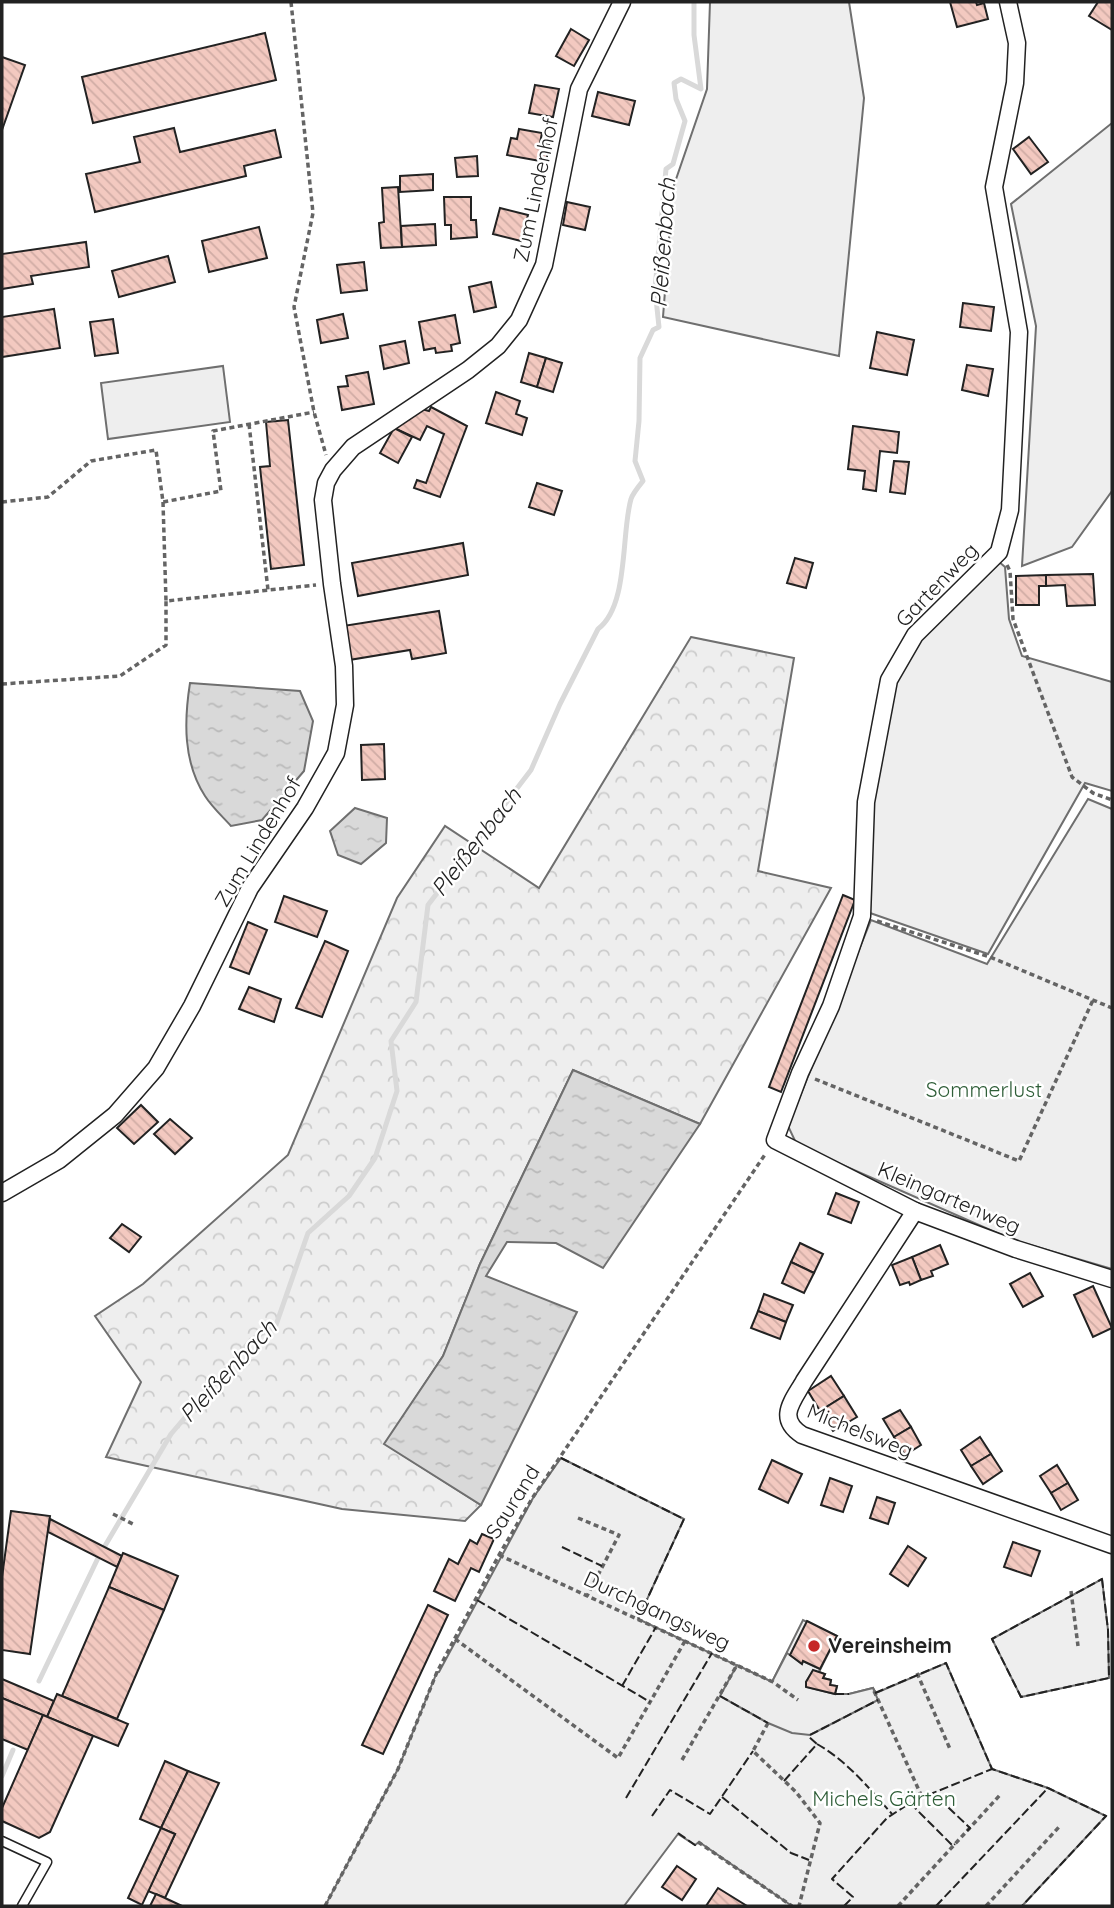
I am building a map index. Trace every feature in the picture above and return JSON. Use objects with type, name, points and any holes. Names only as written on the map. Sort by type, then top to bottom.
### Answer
[{"type":"street","name":"Zum Lindenhof","points":[[2,1193],[68,1153],[114,1115],[156,1068],[191,1006],[250,888],[305,808],[335,753],[345,705],[344,666],[323,500],[326,483],[333,470],[353,447],[488,354],[519,320],[544,265],[579,89],[622,2]]},
{"type":"street","name":"Gartenweg","points":[[775,1140],[800,1073],[831,1006],[862,916],[866,802],[889,680],[915,635],[999,552],[1010,510],[1019,332],[994,187],[1015,83],[1017,43],[1008,2]]},
{"type":"street","name":"Kleingartenweg","points":[[775,1140],[915,1211],[1016,1249],[1112,1279]]},
{"type":"street","name":"Michelsweg","points":[[915,1211],[804,1381],[789,1408],[790,1425],[802,1435],[1112,1545]]},
{"type":"lane","points":[[2,1841],[47,1862],[22,1906]]},
{"type":"path","points":[[291,2],[313,212],[294,307],[322,446],[333,470]]},
{"type":"path","points":[[163,502],[221,491],[214,430],[314,412]]},
{"type":"path","points":[[249,424],[268,590]]},
{"type":"path","points":[[2,502],[48,497],[91,461],[156,450],[163,502],[166,601],[166,645],[120,676],[2,684]]},
{"type":"path","points":[[999,552],[1010,571],[1013,619],[1072,777],[1093,793],[1112,800]]},
{"type":"path","points":[[166,601],[332,584]]},
{"type":"path","points":[[862,916],[990,957],[1112,1008]]},
{"type":"path","points":[[800,1073],[1019,1161],[1093,1000]]},
{"type":"path","name":"Saurand","points":[[325,1906],[398,1769],[437,1672],[454,1638],[533,1497],[775,1140]]},
{"type":"path","points":[[113,1514],[135,1525]]},
{"type":"path","points":[[578,1518],[619,1535],[587,1596]]},
{"type":"path","name":"Durchgangsweg","points":[[499,1555],[773,1682],[798,1700]]},
{"type":"path","points":[[1071,1591],[1078,1646]]},
{"type":"path","points":[[454,1638],[618,1759],[685,1641]]},
{"type":"path","points":[[682,1760],[737,1665]]},
{"type":"path","points":[[917,1673],[950,1749]]},
{"type":"path","points":[[874,1691],[922,1797]]},
{"type":"path","points":[[768,1723],[753,1751],[796,1792],[820,1823],[799,1906]]},
{"type":"path","points":[[898,1906],[1000,1795]]},
{"type":"path","points":[[986,1906],[1059,1827]]},
{"type":"path","points":[[698,1842],[792,1906]]},
{"type":"green space","points":[[710,2],[849,2],[864,98],[839,356],[663,317],[673,188],[707,89]]},
{"type":"green space","points":[[1112,123],[1112,491],[1072,547],[1022,566],[1036,326],[1011,204]]},
{"type":"green space","points":[[223,366],[230,422],[108,439],[101,383]]},
{"type":"green space","points":[[998,561],[1005,567],[1009,619],[1022,656],[1112,682],[1112,791],[1085,783],[988,954],[870,913],[871,804],[895,679],[920,635]]},
{"type":"green space","points":[[691,637],[794,658],[758,871],[831,888],[700,1124],[573,1070],[480,1264],[443,1356],[385,1444],[481,1505],[465,1521],[342,1509],[106,1457],[141,1382],[95,1316],[143,1284],[288,1155],[397,898],[445,826],[539,888]]},
{"type":"green space","name":"Sommerlust","points":[[1088,799],[1112,809],[1112,1269],[1013,1240],[797,1145],[788,1126],[871,920],[987,964]]},
{"type":"green space","name":"Michels Gärten","points":[[561,1458],[684,1519],[638,1619],[772,1682],[803,1620],[837,1636],[819,1672],[825,1674],[823,1678],[831,1680],[830,1685],[837,1686],[835,1694],[849,1694],[873,1688],[876,1693],[946,1663],[992,1769],[1048,1788],[1106,1816],[1022,1906],[792,1906],[699,1842],[695,1845],[678,1834],[624,1906],[325,1906],[398,1769],[437,1672],[533,1498]]},
{"type":"green space","points":[[1102,1579],[1108,1630],[1109,1678],[1021,1697],[992,1639]]},
{"type":"shaded area","points":[[787,1653],[801,1663],[803,1661],[820,1669],[819,1672],[813,1671],[806,1682],[807,1687],[835,1694],[849,1694],[873,1688],[878,1700],[810,1735],[792,1733],[768,1723],[720,1696],[737,1665],[772,1682]]},
{"type":"water","points":[[190,683],[300,691],[313,721],[304,771],[262,820],[231,826],[211,804],[198,783],[187,741]]},
{"type":"water","points":[[355,808],[387,818],[386,843],[361,864],[338,855],[330,831]]},
{"type":"water","points":[[573,1070],[700,1124],[603,1268],[556,1243],[507,1242],[486,1276],[577,1312],[481,1505],[384,1444],[443,1356],[480,1264]]},
{"type":"building","points":[[950,2],[976,2],[977,5],[984,3],[988,19],[957,27]]},
{"type":"building","points":[[1098,2],[1112,2],[1112,30],[1089,16]]},
{"type":"building","points":[[571,29],[589,40],[574,66],[556,56]]},
{"type":"building","points":[[265,33],[276,80],[93,123],[82,77]]},
{"type":"building","points":[[2,57],[25,65],[2,130]]},
{"type":"building","points":[[535,85],[559,89],[553,117],[529,113]]},
{"type":"building","points":[[598,92],[635,101],[629,125],[592,116]]},
{"type":"building","points":[[174,128],[180,152],[275,130],[281,157],[244,166],[246,176],[95,212],[86,174],[140,162],[134,137]]},
{"type":"building","points":[[519,129],[542,133],[540,143],[549,145],[546,162],[507,155],[511,138],[517,139]]},
{"type":"building","points":[[1029,137],[1048,162],[1031,174],[1013,149]]},
{"type":"building","points":[[477,156],[478,176],[457,177],[455,158]]},
{"type":"building","points":[[433,174],[433,190],[400,192],[400,176]]},
{"type":"building","points":[[398,187],[402,247],[381,248],[379,223],[384,222],[382,188]]},
{"type":"building","points":[[444,197],[471,197],[471,220],[476,220],[477,237],[451,239],[451,225],[445,225]]},
{"type":"building","points":[[567,202],[590,207],[585,230],[563,225]]},
{"type":"building","points":[[500,208],[528,215],[521,241],[493,234]]},
{"type":"building","points":[[435,224],[436,245],[402,247],[401,226]]},
{"type":"building","points":[[259,227],[267,258],[209,272],[202,241]]},
{"type":"building","points":[[86,242],[89,267],[31,276],[33,284],[2,289],[2,254]]},
{"type":"building","points":[[168,256],[175,282],[119,297],[112,271]]},
{"type":"building","points":[[364,262],[367,290],[341,293],[337,265]]},
{"type":"building","points":[[491,282],[496,307],[474,312],[469,287]]},
{"type":"building","points":[[963,303],[994,307],[991,331],[960,327]]},
{"type":"building","points":[[54,309],[60,348],[2,357],[2,317]]},
{"type":"building","points":[[343,314],[348,338],[321,343],[317,320]]},
{"type":"building","points":[[455,315],[460,343],[451,345],[452,351],[436,353],[435,348],[424,350],[419,322]]},
{"type":"building","points":[[113,319],[118,353],[95,356],[90,322]]},
{"type":"building","points":[[877,332],[914,340],[907,375],[870,368]]},
{"type":"building","points":[[405,341],[409,363],[384,369],[380,346]]},
{"type":"building","points":[[529,353],[546,358],[537,387],[521,382]]},
{"type":"building","points":[[546,358],[562,363],[553,392],[537,387]]},
{"type":"building","points":[[967,365],[993,369],[988,396],[962,390]]},
{"type":"building","points":[[368,372],[374,404],[342,410],[338,387],[348,386],[346,376]]},
{"type":"building","points":[[496,392],[520,401],[516,414],[527,418],[522,435],[486,423]]},
{"type":"building","points":[[431,407],[467,426],[440,497],[414,488],[417,480],[426,483],[444,434],[427,426],[420,440],[394,428],[418,408],[429,411]]},
{"type":"building","points":[[288,420],[304,565],[271,569],[260,467],[270,466],[266,422]]},
{"type":"building","points":[[853,426],[899,432],[897,453],[880,451],[876,491],[863,489],[865,471],[848,469]]},
{"type":"building","points":[[394,428],[412,437],[398,463],[380,453]]},
{"type":"building","points":[[894,461],[909,462],[905,494],[890,492]]},
{"type":"building","points":[[537,483],[562,491],[554,515],[529,507]]},
{"type":"building","points":[[463,543],[468,575],[358,596],[352,563]]},
{"type":"building","points":[[795,558],[813,563],[806,588],[787,583]]},
{"type":"building","points":[[1093,574],[1095,605],[1067,606],[1065,585],[1046,586],[1046,575]]},
{"type":"building","points":[[1046,575],[1046,586],[1039,586],[1039,605],[1016,605],[1016,576]]},
{"type":"building","points":[[439,611],[446,653],[412,659],[410,650],[349,660],[343,626]]},
{"type":"building","points":[[384,744],[385,779],[362,780],[361,745]]},
{"type":"building","points":[[843,895],[855,900],[781,1092],[769,1087]]},
{"type":"building","points":[[284,896],[327,911],[317,937],[275,922]]},
{"type":"building","points":[[248,922],[267,930],[249,974],[230,967]]},
{"type":"building","points":[[325,941],[348,951],[322,1017],[296,1008]]},
{"type":"building","points":[[249,987],[281,999],[274,1022],[239,1009]]},
{"type":"building","points":[[141,1105],[158,1122],[134,1144],[117,1128]]},
{"type":"building","points":[[170,1119],[192,1138],[175,1154],[154,1134]]},
{"type":"building","points":[[836,1193],[859,1202],[851,1223],[828,1214]]},
{"type":"building","points":[[122,1224],[141,1237],[129,1252],[110,1238]]},
{"type":"building","points":[[800,1243],[823,1254],[814,1273],[791,1262]]},
{"type":"building","points":[[940,1245],[948,1264],[931,1271],[933,1276],[921,1280],[912,1257]]},
{"type":"building","points":[[912,1257],[921,1280],[910,1285],[909,1282],[900,1285],[892,1265]]},
{"type":"building","points":[[791,1262],[814,1273],[804,1293],[782,1283]]},
{"type":"building","points":[[1030,1273],[1043,1296],[1023,1307],[1010,1284]]},
{"type":"building","points":[[1093,1286],[1112,1328],[1093,1337],[1074,1295]]},
{"type":"building","points":[[764,1294],[793,1305],[786,1322],[758,1311]]},
{"type":"building","points":[[758,1311],[786,1322],[780,1339],[751,1328]]},
{"type":"building","points":[[831,1376],[844,1396],[820,1411],[808,1391]]},
{"type":"building","points":[[844,1396],[857,1417],[833,1431],[820,1411]]},
{"type":"building","points":[[900,1410],[911,1427],[894,1437],[883,1419]]},
{"type":"building","points":[[911,1427],[921,1445],[905,1455],[894,1437]]},
{"type":"building","points":[[980,1437],[991,1454],[971,1466],[961,1450]]},
{"type":"building","points":[[991,1454],[1002,1471],[983,1484],[971,1466]]},
{"type":"building","points":[[772,1460],[802,1474],[788,1503],[759,1489]]},
{"type":"building","points":[[1057,1465],[1068,1483],[1051,1493],[1040,1476]]},
{"type":"building","points":[[830,1478],[852,1486],[843,1512],[821,1505]]},
{"type":"building","points":[[1068,1483],[1078,1500],[1061,1510],[1051,1493]]},
{"type":"building","points":[[877,1497],[895,1503],[888,1524],[870,1518]]},
{"type":"building","points":[[11,1511],[50,1516],[30,1654],[2,1650],[2,1577]]},
{"type":"building","points":[[50,1519],[122,1556],[117,1567],[48,1532]]},
{"type":"building","points":[[482,1534],[494,1539],[479,1572],[471,1568],[455,1601],[434,1591],[449,1559],[458,1564],[470,1540],[477,1544]]},
{"type":"building","points":[[1013,1542],[1040,1551],[1031,1576],[1004,1567]]},
{"type":"building","points":[[908,1546],[926,1558],[908,1586],[890,1574]]},
{"type":"building","points":[[123,1553],[178,1576],[164,1610],[109,1587]]},
{"type":"building","points":[[109,1587],[164,1610],[117,1719],[62,1696]]},
{"type":"building","points":[[428,1605],[448,1615],[383,1754],[362,1745]]},
{"type":"building","name":"Vereinsheim","points":[[807,1621],[837,1636],[820,1669],[803,1661],[802,1664],[790,1655]]},
{"type":"building","points":[[813,1670],[825,1674],[823,1678],[831,1680],[830,1685],[837,1686],[835,1694],[806,1687]]},
{"type":"building","points":[[2,1679],[54,1701],[47,1717],[2,1698]]},
{"type":"building","points":[[57,1694],[128,1724],[118,1746],[47,1717]]},
{"type":"building","points":[[2,1698],[43,1715],[28,1750],[2,1739]]},
{"type":"building","points":[[43,1715],[93,1736],[50,1832],[39,1838],[2,1821],[2,1808]]},
{"type":"building","points":[[165,1761],[188,1771],[161,1828],[140,1819]]},
{"type":"building","points":[[188,1771],[219,1783],[165,1898],[148,1891],[175,1834],[161,1828]]},
{"type":"building","points":[[161,1828],[175,1834],[142,1905],[128,1898]]},
{"type":"building","points":[[677,1866],[696,1879],[682,1900],[662,1887]]},
{"type":"building","points":[[718,1888],[747,1906],[706,1906]]},
{"type":"building","points":[[156,1894],[165,1898],[182,1906],[150,1906]]},
{"type":"waterway","name":"Pleißenbach","points":[[39,1681],[99,1556],[171,1434],[251,1340],[276,1325],[308,1233],[349,1196],[375,1158],[397,1091],[391,1041],[416,1002],[428,905],[531,770],[560,704],[598,629],[615,604],[631,499],[643,481],[635,461],[640,358],[653,330],[659,327],[655,289],[666,169],[673,164],[685,121],[676,99],[674,83],[681,79],[701,89],[694,35],[694,2]]},
{"type":"waterway","name":"Pleißenbach","points":[[2,1776],[13,1750]]},
{"type":"fence","points":[[561,1458],[684,1519],[638,1619]]},
{"type":"fence","points":[[562,1547],[602,1566]]},
{"type":"fence","points":[[1102,1579],[1108,1630],[1109,1678],[1021,1697],[992,1639],[1102,1579]]},
{"type":"fence","points":[[477,1600],[650,1702]]},
{"type":"fence","points":[[622,1686],[656,1627]]},
{"type":"fence","points":[[626,1798],[712,1653]]},
{"type":"fence","points":[[875,1693],[946,1663],[992,1769],[1048,1788],[1106,1816],[1022,1906]]},
{"type":"fence","points":[[835,1694],[849,1694]]},
{"type":"fence","points":[[720,1696],[768,1723]]},
{"type":"fence","points":[[784,1781],[817,1744],[810,1735],[878,1700]]},
{"type":"fence","points":[[817,1744],[848,1767],[892,1814]]},
{"type":"fence","points":[[652,1816],[670,1790],[710,1814],[753,1751]]},
{"type":"fence","points":[[967,1831],[970,1828],[933,1793],[992,1769]]},
{"type":"fence","points":[[936,1906],[1048,1788]]},
{"type":"fence","points":[[722,1797],[791,1853],[809,1860]]},
{"type":"fence","points":[[844,1906],[853,1897],[832,1879],[887,1818],[910,1803],[953,1846],[955,1844]]},
{"type":"fence","points":[[678,1833],[695,1845],[698,1842]]},
{"type":"place","name":"Vereinsheim","points":[[814,1646]]}]
